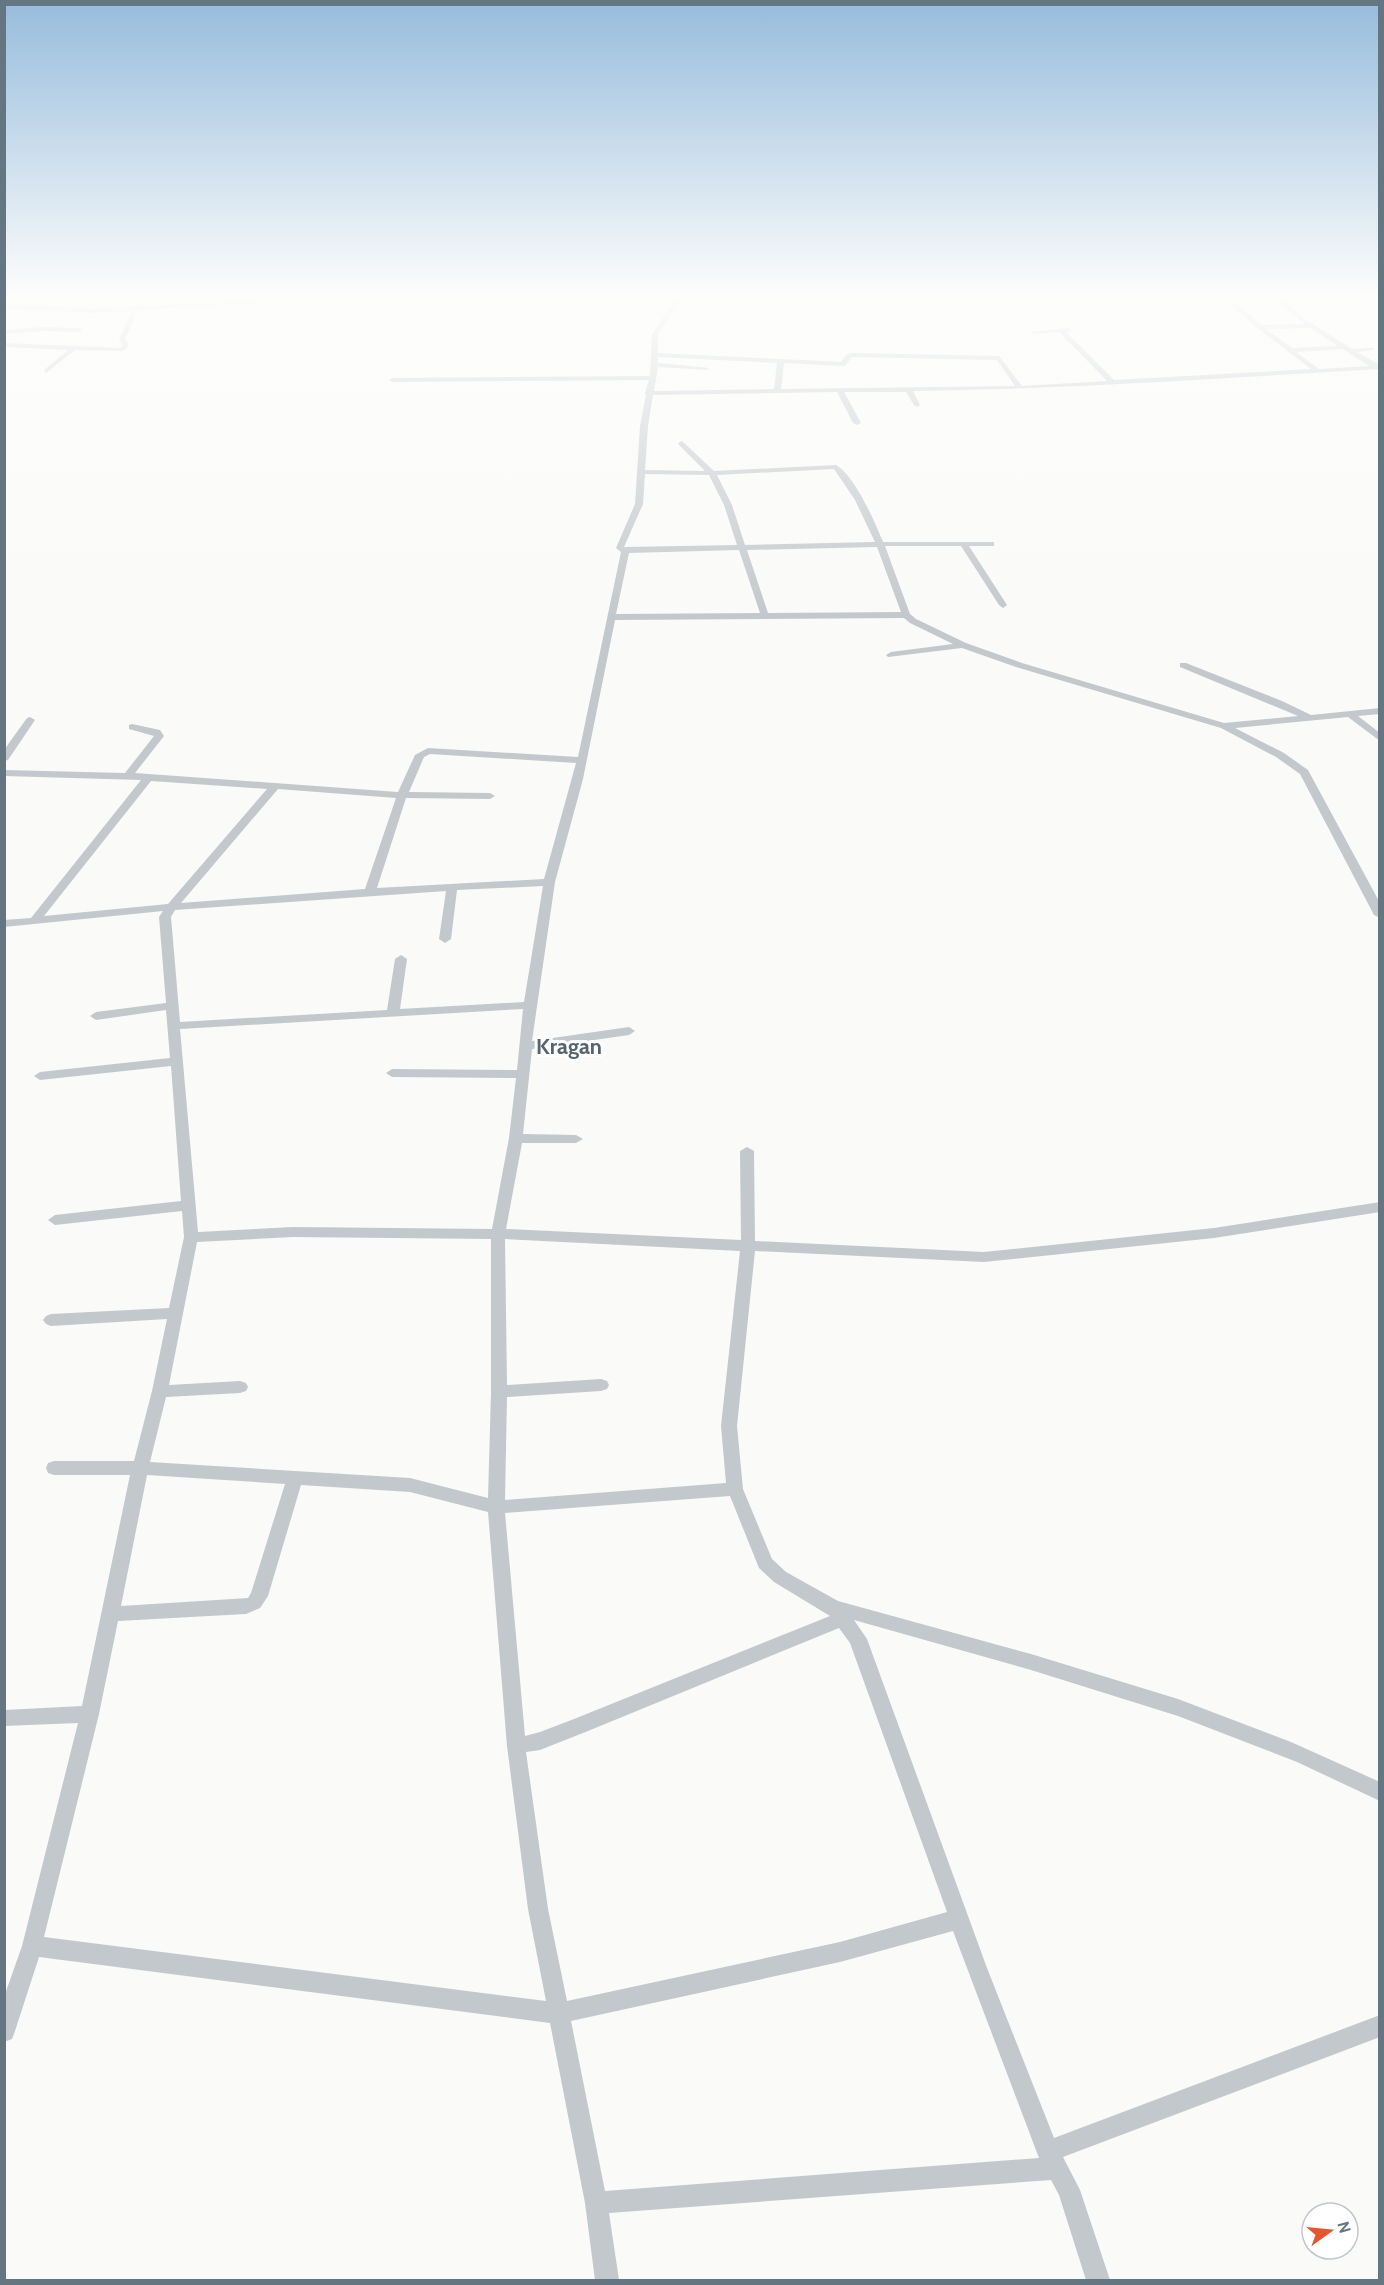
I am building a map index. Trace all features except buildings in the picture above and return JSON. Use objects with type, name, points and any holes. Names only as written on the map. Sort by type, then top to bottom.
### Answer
[{"type":"street","points":[[647,404],[639,504],[620,548],[625,551],[879,544],[991,544]]},
{"type":"street","points":[[846,404],[857,423]]},
{"type":"street","points":[[682,443],[712,472],[728,505],[765,616]]},
{"type":"street","points":[[640,472],[712,472],[836,466],[856,496],[879,544],[906,615],[913,621],[963,645],[1019,665],[1224,726],[1280,755],[1304,771],[1380,915]]},
{"type":"street","points":[[964,545],[1003,605]]},
{"type":"street","points":[[607,2280],[596,2203],[538,1909],[516,1746],[496,1507],[499,1392],[498,1234],[516,1138],[530,1005],[549,882],[578,779],[625,551]]},
{"type":"street","points":[[613,617],[906,615]]},
{"type":"street","points":[[891,655],[963,645]]},
{"type":"street","points":[[1183,665],[1308,717]]},
{"type":"street","points":[[1224,726],[1380,711]]},
{"type":"street","points":[[1350,714],[1380,738]]},
{"type":"street","points":[[4,758],[30,720]]},
{"type":"street","points":[[128,776],[159,736],[157,732],[132,727]]},
{"type":"street","points":[[370,892],[402,795],[420,754],[428,751],[581,760]]},
{"type":"street","points":[[4,773],[149,777],[402,795],[490,796]]},
{"type":"street","points":[[34,922],[149,777]]},
{"type":"street","points":[[4,2031],[32,1946],[90,1714],[140,1468],[160,1391],[190,1237],[165,916],[275,786]]},
{"type":"street","points":[[4,924],[171,907],[370,892],[549,882]]},
{"type":"street","points":[[445,939],[452,887]]},
{"type":"street","points":[[1365,887],[1380,887]]},
{"type":"street","points":[[393,1012],[401,959]]},
{"type":"street","points":[[173,1026],[530,1005]]},
{"type":"street","points":[[96,1016],[171,1006]]},
{"type":"street","points":[[526,1046],[629,1031]]},
{"type":"street","points":[[40,1076],[176,1061]]},
{"type":"street","points":[[392,1073],[522,1074]]},
{"type":"street","points":[[516,1138],[576,1139]]},
{"type":"street","points":[[747,1151],[748,1247],[729,1426],[735,1489],[765,1563],[780,1576],[839,1612],[1117,1687],[1258,1737],[1330,1767],[1380,1792]]},
{"type":"street","points":[[56,1220],[188,1205]]},
{"type":"street","points":[[190,1237],[293,1232],[498,1234],[970,1257],[1003,1256],[1214,1233],[1380,1207]]},
{"type":"street","points":[[51,1320],[174,1313]]},
{"type":"street","points":[[499,1392],[601,1385]]},
{"type":"street","points":[[160,1391],[240,1387]]},
{"type":"street","points":[[54,1468],[140,1468],[410,1485],[496,1507],[735,1489]]},
{"type":"street","points":[[112,1614],[246,1606],[254,1602],[259,1596],[295,1477]]},
{"type":"street","points":[[516,1746],[540,1741],[581,1725],[839,1612]]},
{"type":"street","points":[[839,1612],[858,1639],[958,1918],[1052,2160],[1069,2190],[1098,2280]]},
{"type":"street","points":[[4,1718],[90,1714]]},
{"type":"street","points":[[32,1946],[558,2013],[840,1952],[958,1918]]},
{"type":"street","points":[[596,2203],[1052,2160],[1380,2026]]},
{"type":"district","name":"Kragan","points":[[569,1046]]}]
